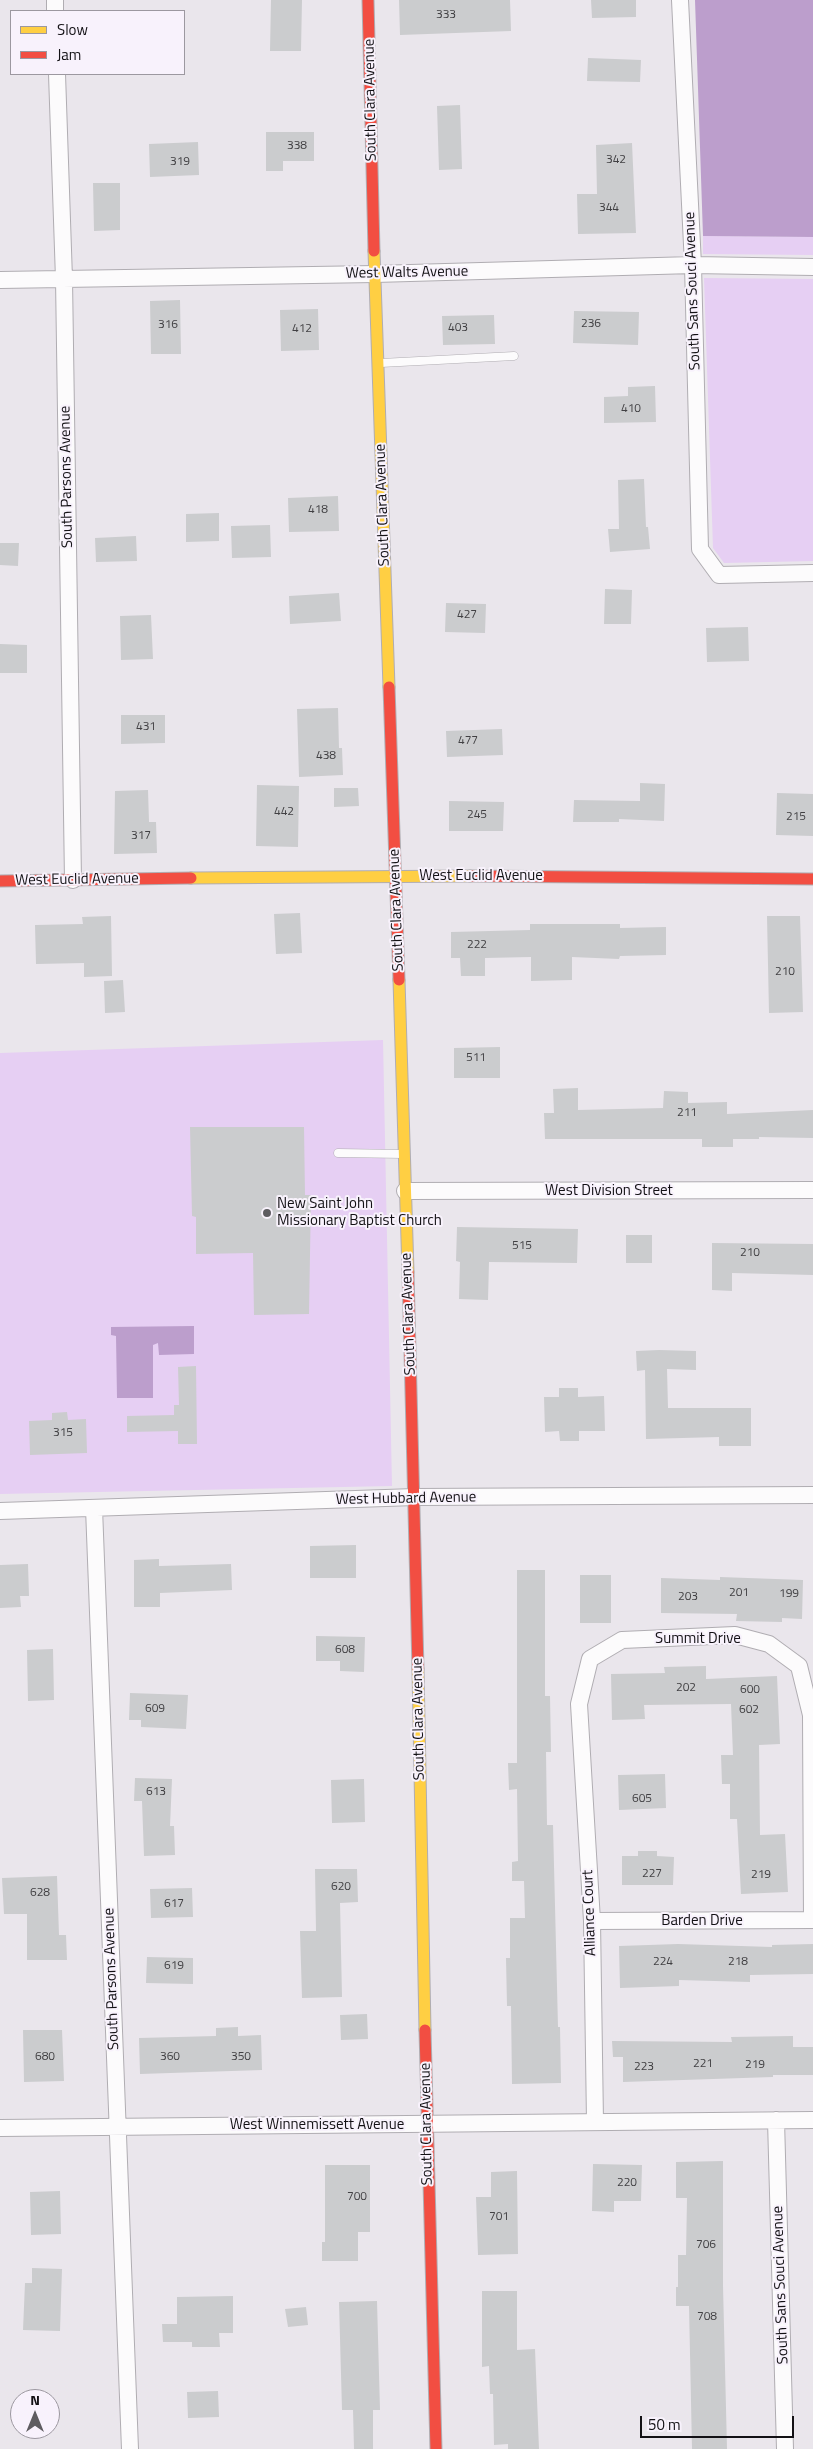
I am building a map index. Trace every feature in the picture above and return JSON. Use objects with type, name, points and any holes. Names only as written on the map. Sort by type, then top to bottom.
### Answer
[{"type":"street","name":"South Clara Avenue","points":[[368,0],[375,274],[415,1497],[427,2125],[436,2449]]},
{"type":"street","name":"South Sans Souci Avenue","points":[[680,0],[693,265],[700,549],[719,575],[813,573]]},
{"type":"street","name":"South Parsons Avenue","points":[[57,75],[64,279],[73,880]]},
{"type":"street","name":"West Walts Avenue","points":[[0,280],[375,274],[693,265],[813,267]]},
{"type":"street","name":"West Euclid Avenue","points":[[0,880],[396,875],[813,879]]},
{"type":"street","name":"West Division Street","points":[[405,1191],[813,1190]]},
{"type":"street","name":"West Hubbard Avenue","points":[[0,1511],[415,1497],[813,1495]]},
{"type":"street","name":"South Parsons Avenue","points":[[94,1508],[130,2449]]},
{"type":"street","name":"Summit Drive","points":[[579,1704],[590,1659],[622,1640],[735,1635],[768,1644],[799,1666],[810,1715],[812,1920]]},
{"type":"street","name":"Alliance Court","points":[[579,1704],[592,1921],[595,2122]]},
{"type":"street","name":"Barden Drive","points":[[592,1921],[812,1920]]},
{"type":"street","name":"South Sans Souci Avenue","points":[[776,2120],[785,2449]]},
{"type":"street","name":"West Winnemissett Avenue","points":[[0,2128],[118,2125],[427,2125],[813,2120]]},
{"type":"lane","points":[[378,363],[514,356]]},
{"type":"lane","points":[[338,1153],[404,1154]]},
{"type":"shaded area","points":[[695,0],[813,0],[813,237],[703,236]]},
{"type":"shaded area","points":[[703,236],[813,237],[813,255],[703,254]]},
{"type":"shaded area","points":[[704,278],[813,279],[813,561],[724,563],[713,548]]},
{"type":"shaded area","points":[[383,1040],[392,1486],[0,1494],[0,1053]]},
{"type":"shaded area","points":[[194,1326],[194,1354],[159,1355],[158,1343],[153,1345],[153,1398],[117,1398],[116,1336],[111,1335],[111,1327]]},
{"type":"building","points":[[271,0],[302,0],[301,51],[270,51]]},
{"type":"building","points":[[399,0],[510,0],[511,31],[400,35]]},
{"type":"building","points":[[591,0],[636,0],[636,17],[592,18]]},
{"type":"building","points":[[588,58],[641,60],[640,82],[587,81]]},
{"type":"building","points":[[460,105],[462,169],[439,170],[437,106]]},
{"type":"building","points":[[266,132],[314,132],[314,161],[283,161],[283,171],[266,171]]},
{"type":"building","points":[[198,142],[199,175],[150,177],[149,144]]},
{"type":"building","points":[[632,143],[636,233],[578,234],[577,194],[597,194],[596,145]]},
{"type":"building","points":[[93,183],[120,183],[120,230],[94,231]]},
{"type":"building","points":[[180,300],[181,354],[151,354],[150,301]]},
{"type":"building","points":[[318,309],[319,350],[281,351],[280,310]]},
{"type":"building","points":[[574,311],[639,312],[638,345],[573,343]]},
{"type":"building","points":[[494,315],[495,344],[443,345],[442,316]]},
{"type":"building","points":[[655,386],[656,422],[604,423],[604,397],[628,396],[628,387]]},
{"type":"building","points":[[644,479],[646,527],[648,527],[650,549],[610,552],[608,529],[619,529],[618,480]]},
{"type":"building","points":[[338,496],[339,531],[289,532],[288,498]]},
{"type":"building","points":[[219,513],[219,541],[186,542],[186,514]]},
{"type":"building","points":[[270,525],[271,557],[232,558],[231,526]]},
{"type":"building","points":[[136,536],[137,561],[96,562],[95,538]]},
{"type":"building","points":[[0,543],[19,543],[18,566],[0,565]]},
{"type":"building","points":[[605,589],[632,590],[631,624],[604,624]]},
{"type":"building","points":[[339,593],[341,621],[290,624],[289,596]]},
{"type":"building","points":[[446,603],[486,604],[485,633],[445,632]]},
{"type":"building","points":[[151,615],[153,659],[121,660],[120,616]]},
{"type":"building","points":[[748,627],[749,661],[707,662],[706,628]]},
{"type":"building","points":[[0,644],[27,645],[27,673],[0,673]]},
{"type":"building","points":[[338,708],[339,748],[342,748],[343,775],[299,777],[297,709]]},
{"type":"building","points":[[121,715],[165,715],[165,743],[121,744]]},
{"type":"building","points":[[502,729],[503,755],[447,757],[446,731]]},
{"type":"building","points":[[640,783],[665,784],[664,821],[619,819],[619,822],[573,822],[574,800],[640,801]]},
{"type":"building","points":[[257,785],[299,786],[298,847],[256,846]]},
{"type":"building","points":[[334,788],[358,788],[359,806],[334,807]]},
{"type":"building","points":[[148,790],[149,822],[156,822],[157,853],[114,854],[115,791]]},
{"type":"building","points":[[777,793],[813,794],[813,836],[776,835]]},
{"type":"building","points":[[449,801],[504,802],[503,831],[449,831]]},
{"type":"building","points":[[300,913],[302,953],[276,954],[274,914]]},
{"type":"building","points":[[111,916],[112,976],[84,977],[84,963],[36,964],[35,925],[83,924],[82,917]]},
{"type":"building","points":[[767,916],[800,916],[803,1012],[769,1013]]},
{"type":"building","points":[[530,924],[620,924],[620,928],[666,927],[666,955],[620,956],[619,959],[572,957],[572,980],[531,981],[531,957],[485,958],[485,976],[461,976],[460,958],[451,958],[451,932],[530,930]]},
{"type":"building","points":[[123,980],[125,1012],[105,1013],[104,981]]},
{"type":"building","points":[[500,1047],[500,1078],[454,1078],[454,1048]]},
{"type":"building","points":[[578,1088],[578,1110],[663,1108],[664,1091],[688,1092],[688,1103],[727,1102],[727,1114],[813,1110],[813,1138],[759,1137],[759,1139],[733,1139],[733,1147],[702,1147],[702,1139],[545,1139],[544,1113],[554,1113],[553,1089]]},
{"type":"building","points":[[190,1127],[304,1127],[305,1195],[311,1195],[309,1314],[254,1315],[253,1253],[196,1254],[196,1217],[192,1216]]},
{"type":"building","points":[[457,1227],[578,1229],[577,1263],[489,1262],[488,1300],[459,1299],[460,1262],[456,1261]]},
{"type":"building","points":[[626,1235],[652,1235],[652,1263],[626,1263]]},
{"type":"building","points":[[712,1243],[813,1244],[813,1275],[732,1273],[732,1291],[712,1290]]},
{"type":"building","points":[[636,1351],[696,1351],[696,1370],[667,1369],[668,1408],[751,1408],[751,1446],[719,1446],[719,1437],[646,1439],[645,1370],[637,1371]]},
{"type":"building","points":[[196,1366],[197,1444],[178,1444],[178,1431],[127,1432],[127,1416],[174,1415],[174,1405],[179,1405],[178,1367]]},
{"type":"building","points":[[559,1388],[578,1388],[578,1397],[604,1396],[605,1431],[579,1431],[579,1441],[560,1441],[559,1431],[545,1432],[544,1397],[559,1397]]},
{"type":"building","points":[[67,1412],[68,1420],[86,1419],[87,1453],[30,1455],[29,1421],[52,1420],[52,1413]]},
{"type":"building","points":[[356,1545],[356,1578],[310,1578],[310,1546]]},
{"type":"building","points":[[159,1559],[159,1566],[231,1564],[232,1590],[160,1593],[160,1607],[134,1607],[134,1560]]},
{"type":"building","points":[[28,1564],[29,1596],[20,1596],[21,1607],[0,1608],[0,1565]]},
{"type":"building","points":[[517,1570],[545,1570],[545,1696],[550,1696],[551,1752],[546,1752],[547,1825],[553,1825],[561,2083],[512,2084],[511,2006],[507,2006],[506,1958],[510,1958],[510,1918],[525,1918],[524,1881],[512,1881],[512,1862],[518,1861],[517,1789],[509,1790],[508,1763],[517,1763]]},
{"type":"building","points":[[580,1575],[611,1575],[611,1623],[580,1623]]},
{"type":"building","points":[[720,1577],[803,1580],[802,1619],[782,1618],[782,1622],[736,1621],[737,1614],[661,1613],[661,1578],[720,1580]]},
{"type":"building","points":[[316,1636],[365,1637],[364,1672],[340,1671],[340,1661],[316,1661]]},
{"type":"building","points":[[53,1649],[54,1700],[28,1701],[27,1650]]},
{"type":"building","points":[[706,1666],[706,1679],[777,1676],[780,1744],[759,1745],[760,1835],[785,1834],[788,1892],[741,1894],[737,1819],[730,1819],[730,1784],[722,1784],[721,1755],[733,1755],[731,1704],[644,1705],[645,1719],[612,1720],[611,1674],[665,1673],[664,1667]]},
{"type":"building","points":[[130,1693],[188,1695],[186,1729],[141,1727],[141,1720],[129,1720]]},
{"type":"building","points":[[665,1774],[666,1808],[619,1810],[618,1775]]},
{"type":"building","points":[[135,1778],[172,1779],[170,1826],[174,1826],[175,1855],[144,1856],[142,1801],[134,1801]]},
{"type":"building","points":[[364,1779],[365,1822],[332,1823],[331,1780]]},
{"type":"building","points":[[638,1851],[657,1851],[657,1856],[674,1857],[673,1885],[622,1885],[622,1856],[638,1856]]},
{"type":"building","points":[[315,1869],[357,1869],[358,1902],[340,1903],[342,1997],[302,1998],[300,1931],[316,1931]]},
{"type":"building","points":[[57,1876],[59,1935],[66,1935],[67,1960],[27,1960],[27,1914],[4,1914],[2,1878]]},
{"type":"building","points":[[192,1888],[193,1917],[151,1918],[150,1889]]},
{"type":"building","points":[[678,1944],[772,1947],[772,1945],[813,1944],[813,1974],[750,1975],[750,1982],[679,1980],[679,1986],[620,1988],[619,1946]]},
{"type":"building","points":[[147,1957],[193,1958],[193,1984],[146,1983]]},
{"type":"building","points":[[367,2014],[368,2039],[341,2040],[340,2015]]},
{"type":"building","points":[[238,2027],[238,2036],[261,2035],[262,2070],[140,2074],[139,2038],[216,2036],[216,2028]]},
{"type":"building","points":[[23,2030],[62,2030],[64,2081],[24,2082]]},
{"type":"building","points":[[793,2036],[793,2047],[813,2047],[813,2075],[623,2082],[623,2057],[613,2057],[612,2041],[732,2042],[731,2037]]},
{"type":"building","points":[[723,2161],[723,2286],[727,2449],[692,2449],[689,2306],[676,2306],[678,2255],[686,2255],[687,2198],[676,2198],[676,2162]]},
{"type":"building","points":[[593,2164],[642,2165],[641,2201],[614,2201],[614,2212],[592,2211]]},
{"type":"building","points":[[325,2165],[370,2165],[370,2232],[358,2232],[358,2261],[322,2261],[322,2242],[325,2242]]},
{"type":"building","points":[[517,2171],[518,2254],[478,2255],[476,2197],[491,2197],[491,2172]]},
{"type":"building","points":[[60,2191],[61,2234],[31,2235],[30,2192]]},
{"type":"building","points":[[32,2268],[62,2269],[60,2331],[23,2330],[25,2283],[32,2283]]},
{"type":"building","points":[[482,2291],[517,2291],[517,2350],[535,2349],[539,2449],[508,2449],[508,2444],[494,2445],[493,2394],[490,2394],[489,2366],[482,2367]]},
{"type":"building","points":[[233,2296],[233,2333],[219,2333],[220,2347],[192,2347],[192,2342],[163,2342],[162,2324],[177,2324],[177,2297]]},
{"type":"building","points":[[377,2301],[380,2410],[373,2410],[373,2449],[354,2449],[353,2410],[342,2410],[339,2302]]},
{"type":"building","points":[[306,2307],[308,2325],[288,2327],[285,2309]]},
{"type":"building","points":[[218,2391],[219,2417],[188,2418],[187,2392]]},
{"type":"traffic: slow","points":[[374,251],[389,687]]},
{"type":"traffic: slow","points":[[191,878],[470,876]]},
{"type":"traffic: slow","points":[[399,980],[408,1272]]},
{"type":"traffic: slow","points":[[418,1669],[425,2030]]},
{"type":"traffic: jam","points":[[368,0],[374,251]]},
{"type":"traffic: jam","points":[[389,687],[399,980]]},
{"type":"traffic: jam","points":[[470,876],[813,879]]},
{"type":"traffic: jam","points":[[0,881],[191,878]]},
{"type":"traffic: jam","points":[[408,1272],[418,1669]]},
{"type":"traffic: jam","points":[[425,2030],[436,2449]]},
{"type":"place","name":"New Saint John Missionary Baptist Church","points":[[267,1213]]}]
